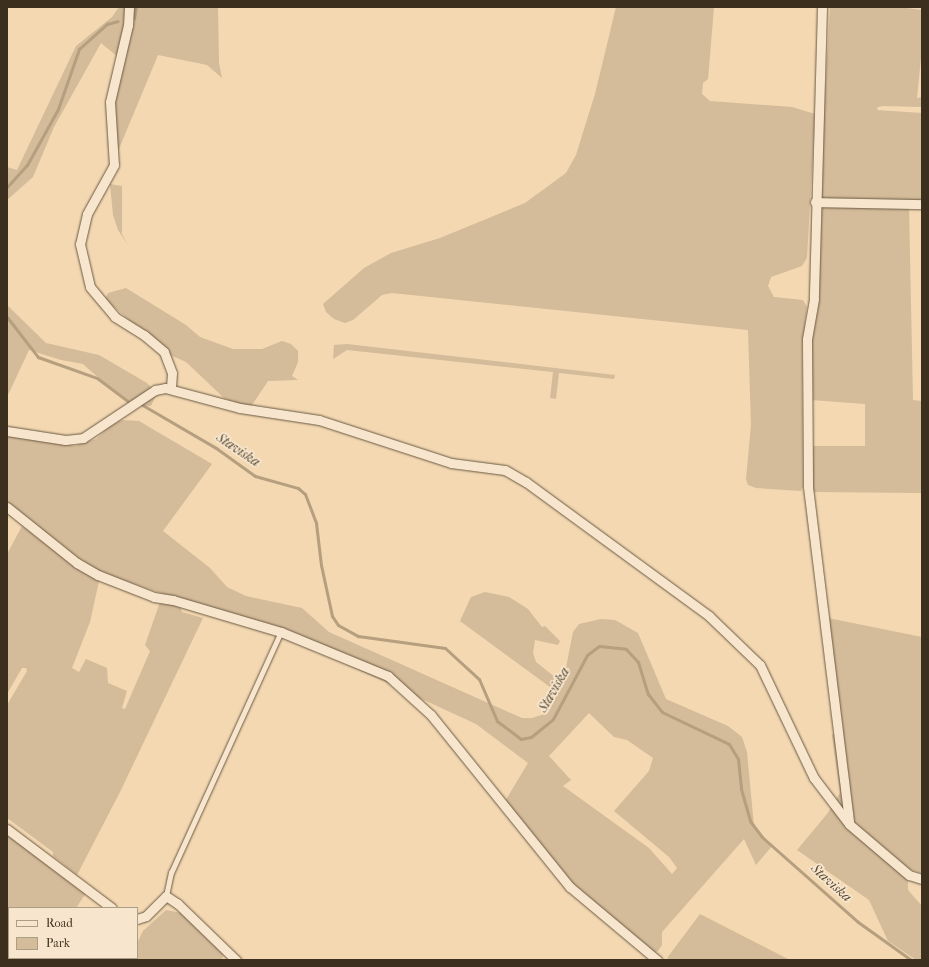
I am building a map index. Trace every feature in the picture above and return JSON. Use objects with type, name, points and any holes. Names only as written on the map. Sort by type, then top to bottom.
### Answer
[{"type":"street","points":[[129,7],[128,25],[110,102],[114,165],[87,214],[80,244],[90,287],[115,316],[144,335],[164,352],[172,373],[172,389]]},
{"type":"street","points":[[822,7],[815,202],[814,298],[807,354],[808,487],[849,824]]},
{"type":"street","points":[[815,202],[922,204]]},
{"type":"street","points":[[7,431],[65,440],[83,438],[155,390],[172,389],[240,408],[319,420],[451,463],[505,470],[526,482],[708,616],[760,665],[814,778],[849,824],[909,876],[922,880]]},
{"type":"street","points":[[7,506],[77,563],[98,576],[154,597],[174,600],[281,632],[315,644],[394,681],[431,715],[570,887],[657,960]]},
{"type":"street","points":[[7,829],[111,907]]},
{"type":"street","points":[[138,919],[146,916],[166,896],[178,904],[236,960]]},
{"type":"lane","points":[[166,896],[171,872],[281,632]]},
{"type":"green space","points":[[119,7],[218,7],[219,63],[222,78],[207,65],[158,55],[116,156],[112,126],[118,57],[101,43],[54,127],[33,177],[7,200],[7,167],[17,170],[76,46],[112,17]]},
{"type":"green space","points":[[616,7],[714,7],[708,79],[703,83],[702,94],[710,101],[792,107],[815,114],[807,258],[802,266],[771,277],[768,286],[774,297],[803,300],[807,307],[802,347],[803,486],[801,491],[756,488],[748,485],[746,479],[751,425],[748,330],[392,293],[382,295],[353,320],[345,323],[334,319],[326,312],[323,304],[364,268],[391,253],[440,238],[525,203],[566,173],[576,155],[595,94]]},
{"type":"green space","points":[[830,7],[899,7],[922,10],[922,48],[917,98],[922,97],[922,107],[883,106],[878,107],[877,110],[922,113],[922,201],[821,200],[819,191]]},
{"type":"green space","points":[[110,184],[122,186],[122,234],[128,245],[118,230],[113,215]]},
{"type":"green space","points":[[825,206],[909,206],[913,400],[922,401],[922,493],[813,492],[811,446],[865,446],[865,404],[811,400],[812,330],[821,208]]},
{"type":"green space","points":[[126,288],[186,325],[200,337],[233,349],[262,349],[282,341],[291,344],[298,351],[298,362],[292,376],[298,380],[268,381],[250,408],[224,398],[186,362],[168,354],[105,299],[108,293]]},
{"type":"green space","points":[[7,305],[46,343],[99,355],[147,383],[157,393],[151,406],[135,406],[119,396],[83,364],[61,360],[29,350],[7,397]]},
{"type":"green space","points":[[347,344],[615,375],[614,379],[559,373],[556,399],[550,398],[553,372],[347,350],[333,359],[334,345]]},
{"type":"green space","points":[[123,420],[139,421],[212,464],[163,531],[210,568],[227,587],[246,596],[302,608],[329,632],[522,718],[532,718],[548,713],[563,683],[573,632],[579,624],[601,619],[615,620],[638,633],[666,699],[728,726],[742,737],[747,752],[754,826],[772,846],[756,865],[744,839],[662,932],[662,945],[658,951],[655,953],[646,950],[566,877],[504,803],[528,763],[476,724],[283,635],[102,573],[75,556],[7,503],[7,434],[75,446],[96,439],[112,424]],"holes":[[[589,713],[614,737],[627,740],[653,758],[649,771],[614,811],[669,857],[677,868],[672,874],[649,848],[563,786],[571,780],[549,756]]]},
{"type":"green space","points":[[22,526],[99,581],[90,622],[72,668],[79,672],[86,659],[107,668],[108,683],[127,691],[122,708],[125,709],[150,651],[145,645],[160,602],[180,605],[182,612],[203,618],[121,790],[77,875],[53,856],[53,852],[7,818],[7,705],[27,671],[26,668],[22,668],[7,694],[7,554]]},
{"type":"green space","points":[[485,592],[509,597],[528,609],[542,627],[545,626],[560,641],[558,645],[535,640],[533,653],[536,662],[555,677],[550,687],[460,621],[471,597]]},
{"type":"green space","points":[[828,618],[922,637],[922,873],[908,869],[908,890],[922,906],[922,960],[916,960],[888,941],[869,900],[797,850],[827,814],[840,793],[832,735],[843,728]]},
{"type":"green space","points":[[7,833],[86,893],[77,907],[8,907],[8,959],[56,960],[7,960]]},
{"type":"green space","points":[[166,910],[181,913],[223,954],[222,960],[129,960],[138,959],[138,941],[143,931]]},
{"type":"green space","points":[[700,914],[790,960],[671,960],[667,958]]},
{"type":"waterway","points":[[134,18],[136,7]]},
{"type":"waterway","points":[[7,187],[27,165],[58,109],[79,49],[107,24],[118,21]]},
{"type":"waterway","name":"Staviska","points":[[7,317],[38,357],[97,378],[127,401]]},
{"type":"waterway","name":"Staviska","points":[[139,403],[216,448],[255,476],[298,488],[305,494],[316,523],[321,565],[332,616],[338,625],[358,636],[445,648],[479,679],[497,721],[521,739],[531,737],[553,719],[587,655],[599,646],[626,649],[638,662],[648,694],[662,712],[729,744],[738,759],[741,789],[750,821],[762,837],[858,922],[911,960]]}]
